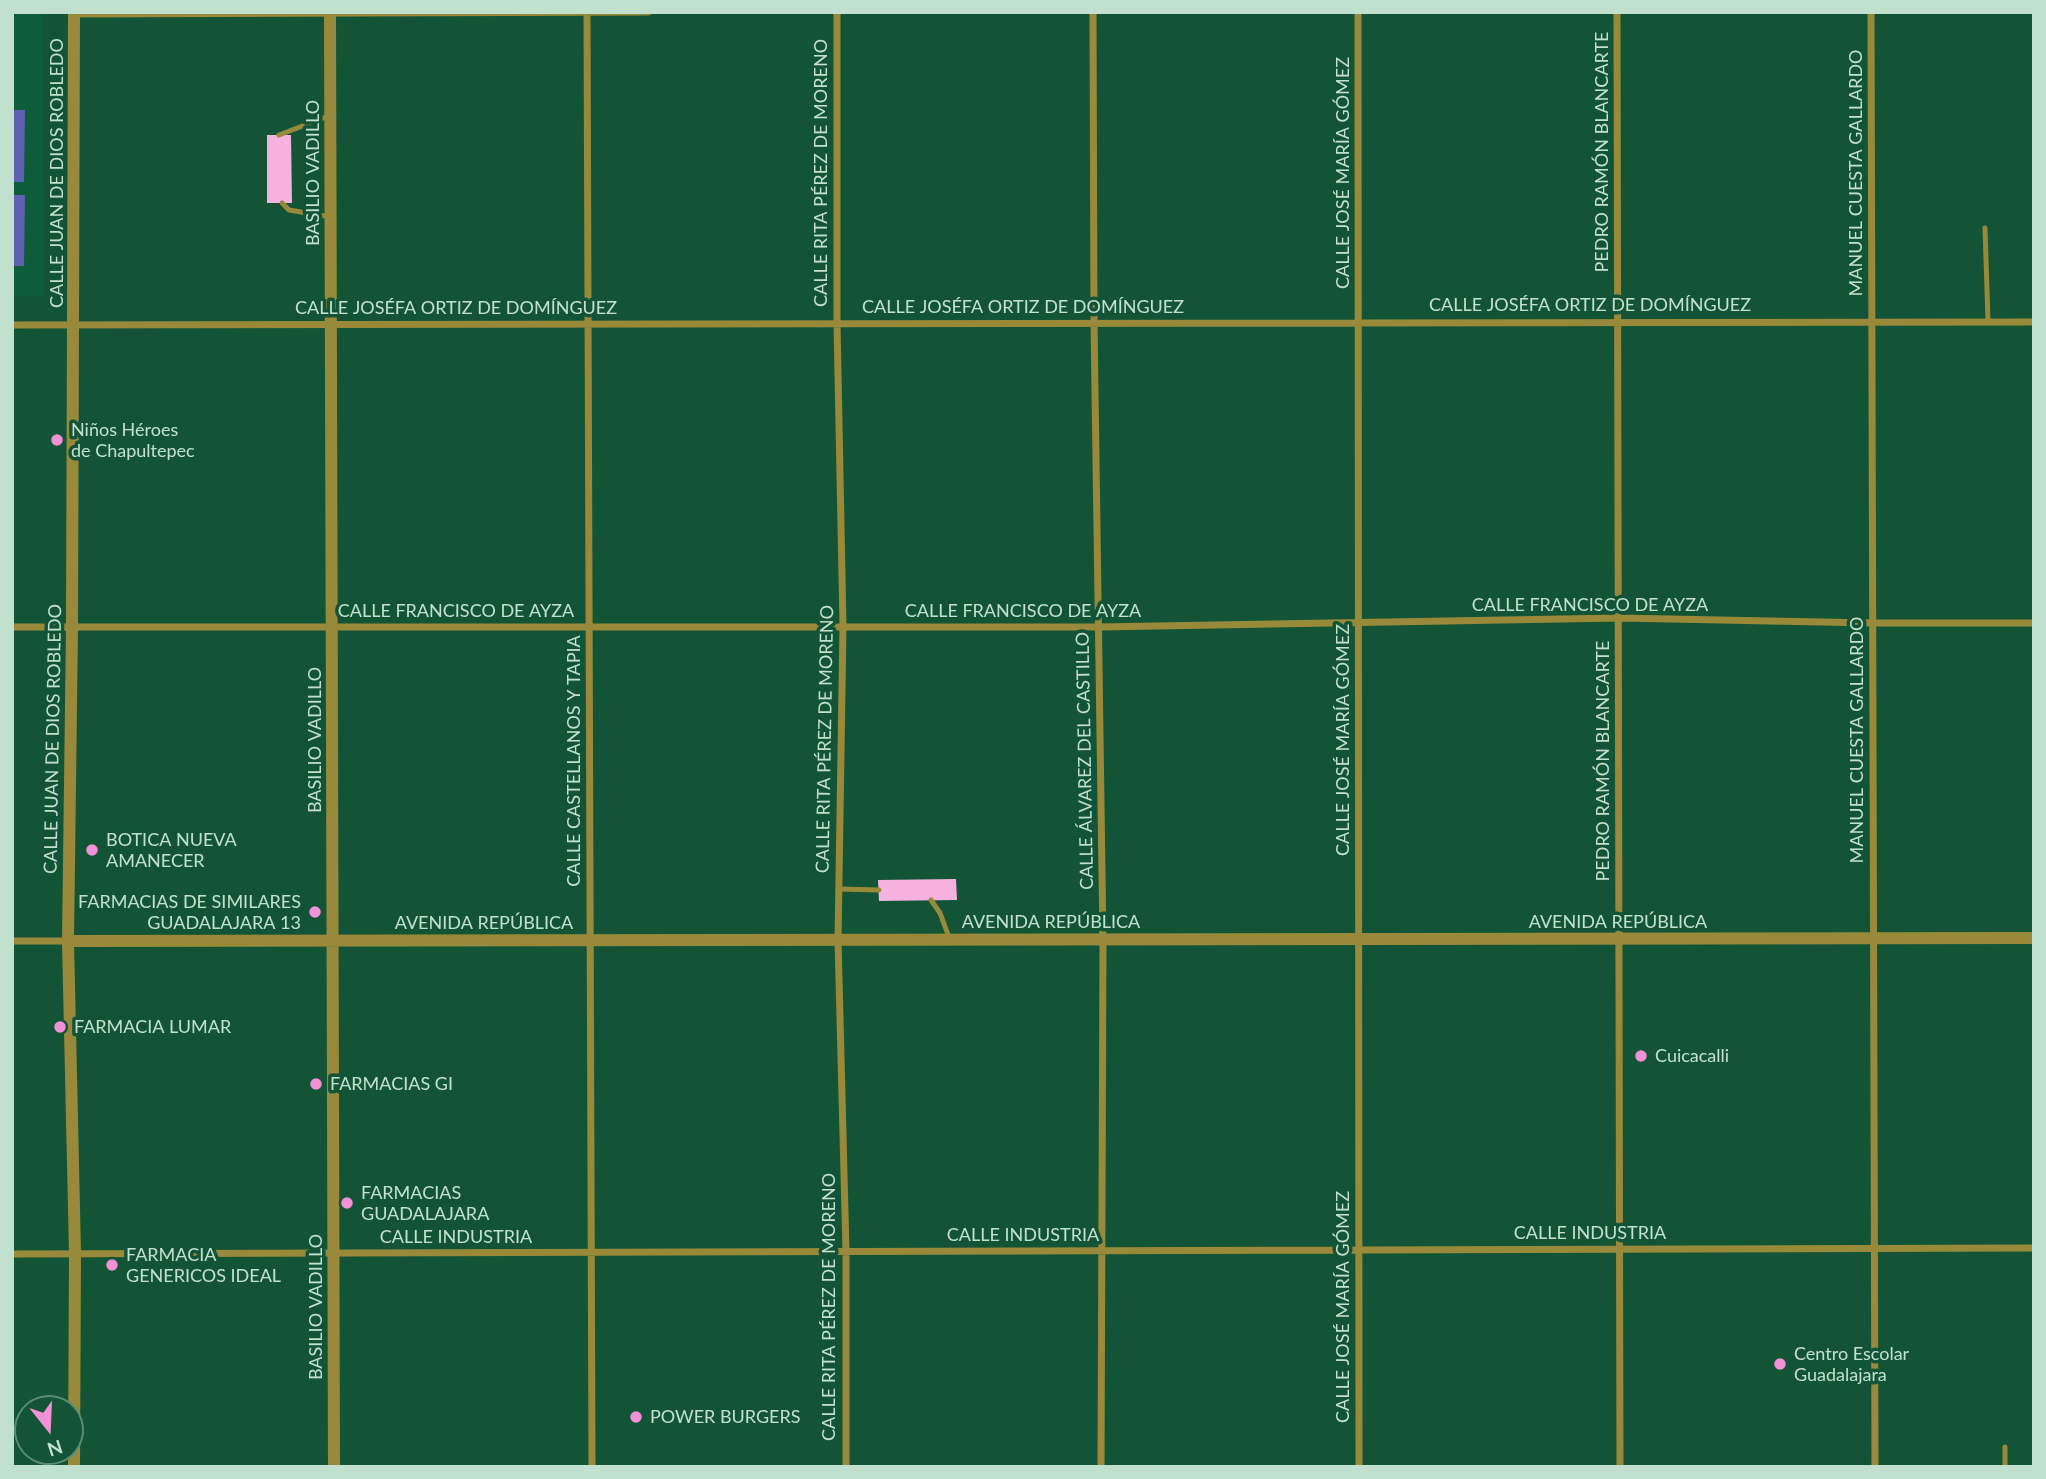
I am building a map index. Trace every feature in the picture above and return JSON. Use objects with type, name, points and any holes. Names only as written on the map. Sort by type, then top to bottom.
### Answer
[{"type":"street","name":"CALLE CASTELLANOS Y TAPIA","points":[[587,12],[592,1467]]},
{"type":"street","points":[[75,13],[648,12]]},
{"type":"street","name":"CALLE RITA PÉREZ DE MORENO","points":[[837,12],[837,323],[843,626],[838,940],[846,1251],[846,1467]]},
{"type":"street","name":"CALLE ÁLVAREZ DEL CASTILLO","points":[[1093,12],[1102,940],[1101,1467]]},
{"type":"street","name":"CALLE JOSÉ MARÍA GÓMEZ","points":[[1358,12],[1359,1467]]},
{"type":"street","name":"PEDRO RAMÓN BLANCARTE","points":[[1617,12],[1620,1467]]},
{"type":"street","name":"MANUEL CUESTA GALLARDO","points":[[1871,12],[1875,1467]]},
{"type":"street","name":"CALLE JUAN DE DIOS ROBLEDO","points":[[74,1467],[75,1254],[68,941],[75,13]]},
{"type":"street","name":"BASILIO VADILLO","points":[[330,13],[334,1467]]},
{"type":"street","name":"CALLE JOSÉFA ORTIZ DE DOMÍNGUEZ","points":[[12,325],[2034,321]]},
{"type":"street","name":"CALLE FRANCISCO DE AYZA","points":[[12,628],[1099,627],[1619,618],[2034,623]]},
{"type":"street","name":"AVENIDA REPÚBLICA","points":[[68,941],[2034,938]]},
{"type":"street","points":[[12,941],[68,941]]},
{"type":"street","name":"CALLE INDUSTRIA","points":[[12,1254],[2034,1248]]},
{"type":"lane","points":[[279,135],[331,115]]},
{"type":"lane","points":[[282,203],[289,211],[331,217]]},
{"type":"lane","points":[[1985,228],[1988,321]]},
{"type":"lane","points":[[839,889],[879,890]]},
{"type":"lane","points":[[930,900],[940,913],[950,940]]},
{"type":"lane","points":[[2006,1447],[2006,1467]]},
{"type":"shaded area","points":[[12,12],[42,12],[44,296],[12,297]]},
{"type":"shaded area","points":[[12,110],[25,110],[24,182],[12,182]]},
{"type":"shaded area","points":[[12,195],[25,195],[24,266],[12,266]]},
{"type":"building","points":[[267,135],[291,135],[292,203],[267,203]]},
{"type":"building","points":[[956,879],[957,900],[879,901],[878,880]]},
{"type":"place","name":"Niños Héroes de Chapultepec","points":[[57,440]]},
{"type":"place","name":"BOTICA NUEVA AMANECER","points":[[92,850]]},
{"type":"place","name":"FARMACIAS DE SIMILARES GUADALAJARA 13","points":[[315,912]]},
{"type":"place","name":"FARMACIA LUMAR","points":[[60,1027]]},
{"type":"place","name":"Cuicacalli","points":[[1641,1056]]},
{"type":"place","name":"FARMACIAS GI","points":[[316,1084]]},
{"type":"place","name":"FARMACIAS GUADALAJARA","points":[[347,1203]]},
{"type":"place","name":"FARMACIA GENERICOS IDEAL","points":[[112,1265]]},
{"type":"place","name":"Centro Escolar Guadalajara","points":[[1780,1364]]},
{"type":"place","name":"POWER BURGERS","points":[[636,1417]]}]
